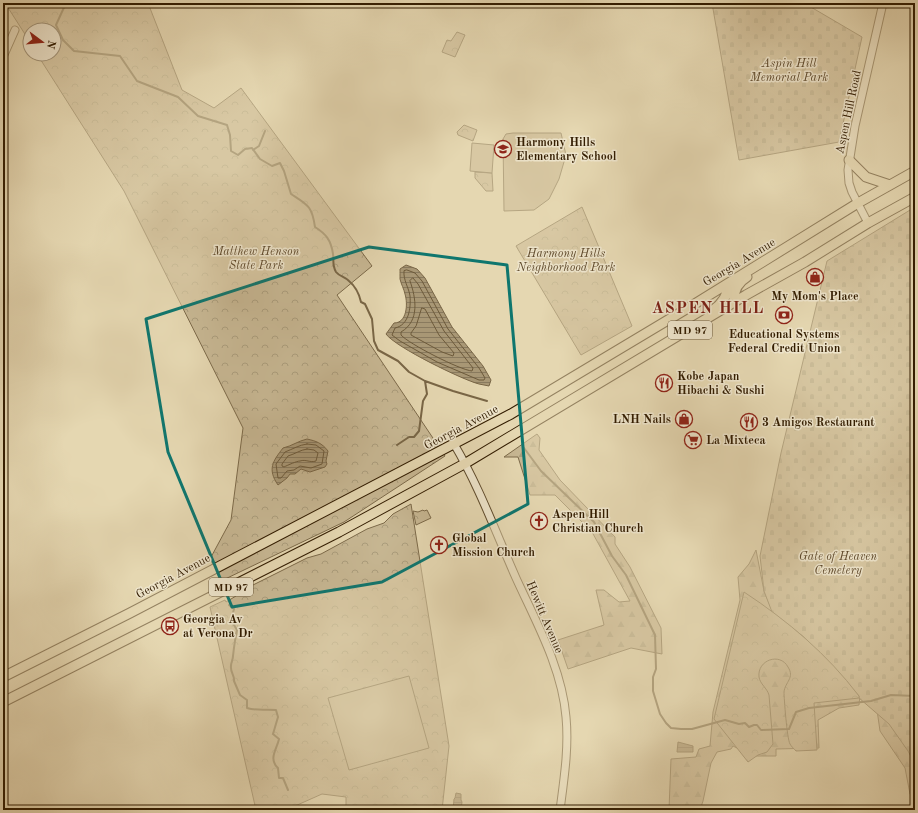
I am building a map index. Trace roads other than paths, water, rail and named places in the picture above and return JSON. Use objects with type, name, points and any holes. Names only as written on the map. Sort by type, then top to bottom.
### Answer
[{"type":"main road","points":[[849,160],[866,177],[890,185]]},
{"type":"main road","name":"Georgia Avenue","points":[[3,676],[130,613],[511,414],[729,283],[858,203],[915,171]]},
{"type":"main road","name":"MD 97","points":[[3,702],[333,535],[466,463],[868,223],[915,197]]},
{"type":"main road","points":[[734,303],[733,296],[738,284],[768,263],[772,256]]},
{"type":"main road","points":[[679,337],[682,330],[723,302],[729,283]]},
{"type":"street","name":"Aspen Hill Road","points":[[868,223],[849,183],[848,170],[855,126],[883,3]]},
{"type":"street","points":[[3,57],[15,30]]},
{"type":"street","points":[[3,270],[3,318]]},
{"type":"street","name":"Hewitt Avenue","points":[[454,444],[466,463],[550,654],[561,686],[568,734],[560,810]]},
{"type":"water","points":[[406,265],[417,269],[425,278],[452,327],[483,366],[491,380],[489,386],[471,381],[445,370],[402,347],[386,334],[394,323],[402,320],[406,312],[406,298],[400,279],[400,269]]},
{"type":"water","points":[[307,439],[319,443],[328,451],[326,461],[327,464],[325,467],[310,472],[301,469],[295,474],[290,474],[278,485],[272,470],[276,457],[283,448]]},
{"type":"water","points":[[678,742],[693,746],[693,752],[677,752]]},
{"type":"water","points":[[456,793],[461,794],[461,810],[453,810]]},
{"type":"waterway","points":[[66,3],[56,25],[63,40],[74,51],[120,56],[137,81],[178,97],[198,116],[227,125],[230,135],[231,151],[238,155],[245,149],[252,148],[260,159],[272,166],[280,163],[291,194],[302,201],[311,210],[315,227],[322,232],[329,241],[336,272],[353,285],[361,302],[365,304],[372,319],[374,341],[378,350],[398,361],[409,372],[425,381],[487,401]]},
{"type":"waterway","points":[[253,150],[259,146],[265,131]]},
{"type":"waterway","points":[[397,445],[409,437],[414,437],[419,431],[423,401],[427,394],[425,381]]},
{"type":"waterway","points":[[524,448],[541,471],[594,522],[612,556],[626,575],[655,635],[656,669],[653,677],[653,691],[660,714],[671,728],[692,729],[725,720],[739,724],[745,723],[749,727],[757,725],[761,730],[789,729],[796,712],[809,708],[871,701],[891,695],[915,696]]},
{"type":"waterway","points":[[229,605],[234,609],[231,620],[237,630],[231,666],[234,681],[240,695],[247,700],[247,708],[258,710],[276,710],[278,717],[273,734],[279,739],[273,758],[275,765],[278,768],[279,778],[283,778],[288,790]]},
{"type":"place","name":"Harmony Hills Elementary School","points":[[503,149]]},
{"type":"place","name":"My Mom's Place","points":[[815,277]]},
{"type":"place","name":"Educational Systems Federal Credit Union","points":[[784,315]]},
{"type":"place","name":"Kobe Japan Hibachi & Sushi","points":[[664,383]]},
{"type":"place","name":"LNH Nails","points":[[684,419]]},
{"type":"place","name":"3 Amigos Restaurant","points":[[749,422]]},
{"type":"place","name":"La Mixteca","points":[[693,440]]},
{"type":"place","name":"Aspen Hill Christian Church","points":[[539,521]]},
{"type":"place","name":"Global Mission Church","points":[[439,545]]},
{"type":"place","name":"Georgia Av at Verona Dr","points":[[170,626]]},
{"type":"district","name":"ASPEN HILL","points":[[708,307]]},
{"type":"park label","name":"Aspin Hill Memorial Park","points":[[789,70]]},
{"type":"park label","name":"Matthew Henson State Park","points":[[256,258]]},
{"type":"park label","name":"Harmony Hills Neighborhood Park","points":[[566,260]]},
{"type":"park label","name":"Gate of Heaven Cemetery","points":[[838,563]]}]
